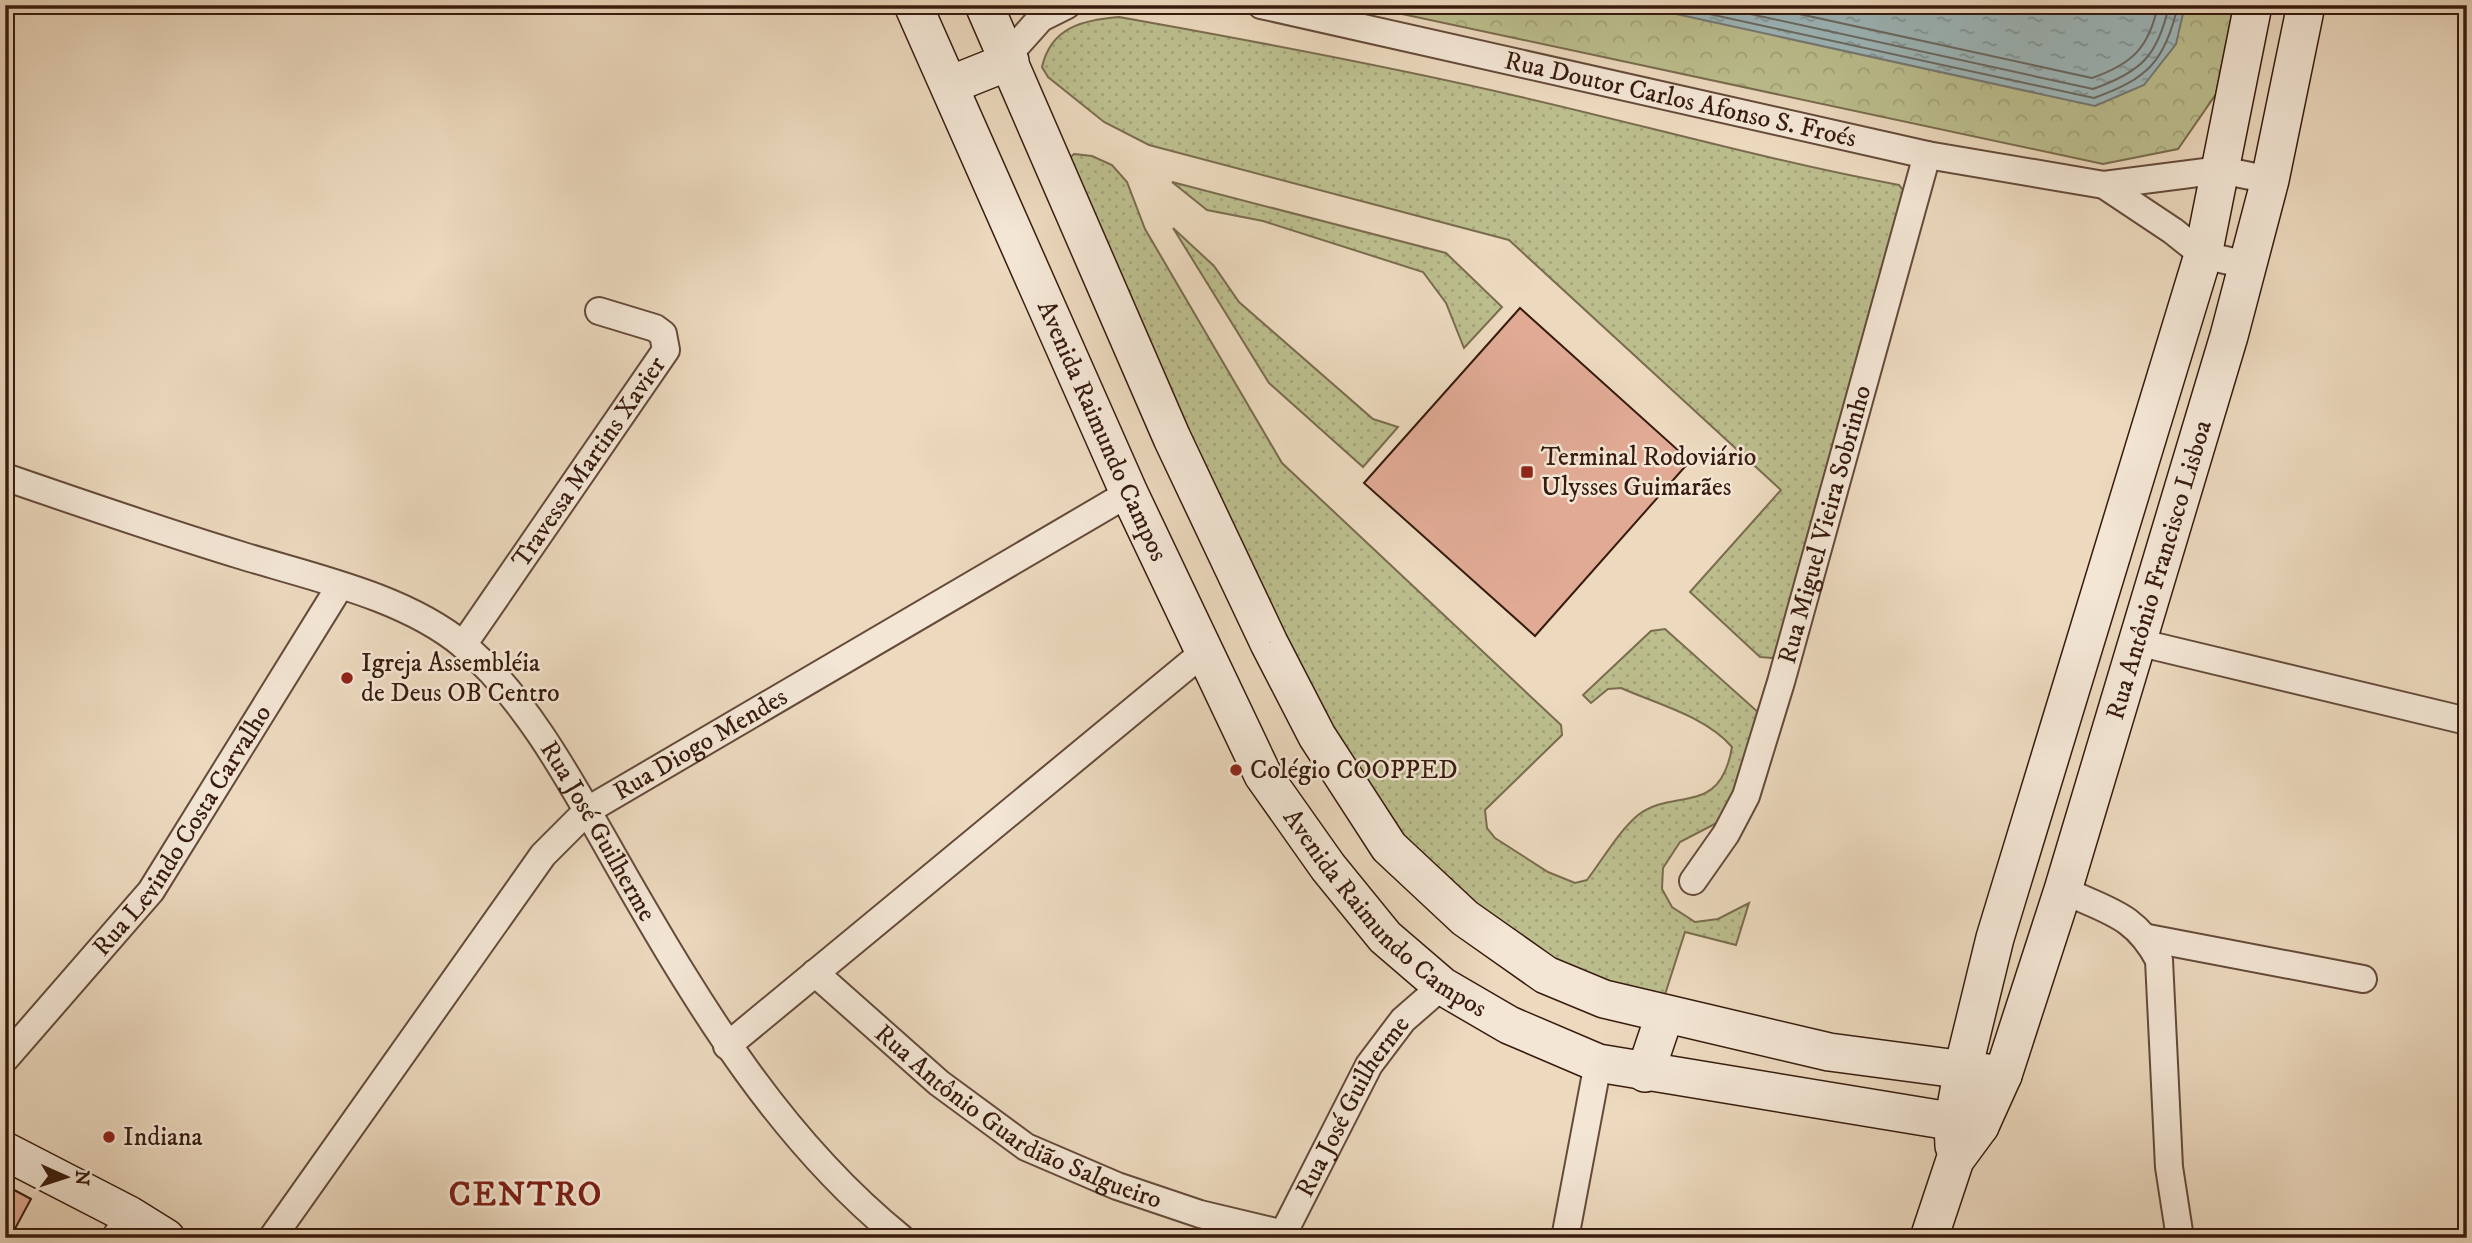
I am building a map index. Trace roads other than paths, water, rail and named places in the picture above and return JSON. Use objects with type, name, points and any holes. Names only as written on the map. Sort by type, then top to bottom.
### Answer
[{"type":"street","name":"Avenida Raimundo Campos","points":[[913,5],[1129,493],[1263,775],[1328,867],[1385,937],[1442,986],[1509,1025],[1598,1063],[1966,1125]]},
{"type":"street","name":"Avenida Raimundo Campos","points":[[984,5],[1172,438],[1269,643],[1317,736],[1389,847],[1465,918],[1546,975],[1604,999],[1829,1052],[2003,1075]]},
{"type":"street","points":[[950,85],[1009,58],[1041,18],[1068,5]]},
{"type":"street","name":"Rua Doutor Carlos Afonso S. Froés","points":[[1261,5],[1927,155],[2104,185]]},
{"type":"street","name":"Rua Antônio Francisco Lisboa","points":[[1966,1125],[1963,1069],[1995,938],[2203,255],[2253,5]]},
{"type":"street","name":"Rua Antônio Francisco Lisboa","points":[[1966,1125],[2003,1075],[2063,890],[2229,336],[2270,180],[2306,5]]},
{"type":"street","name":"Rua Miguel Vieira Sobrinho","points":[[1693,881],[1726,834],[1746,796],[1781,682],[1927,155]]},
{"type":"street","points":[[2104,185],[2221,170],[2270,180]]},
{"type":"street","points":[[2104,185],[2173,230],[2203,255],[2247,265]]},
{"type":"street","name":"Travessa Martins Xavier","points":[[463,645],[666,350],[663,334],[655,328],[599,311]]},
{"type":"street","name":"Rua José Guilherme","points":[[5,477],[340,586],[417,615],[463,645],[502,687],[541,737],[588,810],[674,962],[727,1045],[791,1130],[901,1238]]},
{"type":"street","name":"Rua Diogo Mendes","points":[[272,1238],[391,1065],[543,855],[588,810],[1129,493]]},
{"type":"street","name":"Rua Levindo Costa Carvalho","points":[[5,1059],[152,891],[340,586]]},
{"type":"street","points":[[2137,642],[2467,722]]},
{"type":"street","points":[[727,1045],[1204,652]]},
{"type":"street","points":[[2063,890],[2130,920],[2148,938],[2159,960],[2169,1167],[2180,1238]]},
{"type":"street","points":[[2148,938],[2363,979]]},
{"type":"street","name":"Rua Antônio Guardião Salgueiro","points":[[815,973],[939,1083],[1026,1147],[1117,1186],[1188,1210],[1282,1236]]},
{"type":"street","name":"Rua José Guilherme","points":[[1282,1236],[1369,1065],[1403,1020],[1442,986]]},
{"type":"street","points":[[1645,1073],[1665,1014]]},
{"type":"street","points":[[1565,1238],[1598,1063]]},
{"type":"street","points":[[1929,1238],[1966,1125]]},
{"type":"street","points":[[5,1152],[122,1226],[166,1238]]},
{"type":"water","points":[[1635,5],[2185,5],[2176,44],[2144,85],[2095,106]]},
{"type":"place","name":"Terminal Rodoviário Ulysses Guimarães","points":[[1527,472]]},
{"type":"place","name":"Igreja Assembléia de Deus OB Centro","points":[[347,678]]},
{"type":"place","name":"Colégio COOPPED","points":[[1236,770]]},
{"type":"place","name":"Indiana","points":[[109,1137]]},
{"type":"district","name":"CENTRO","points":[[526,1195]]}]
